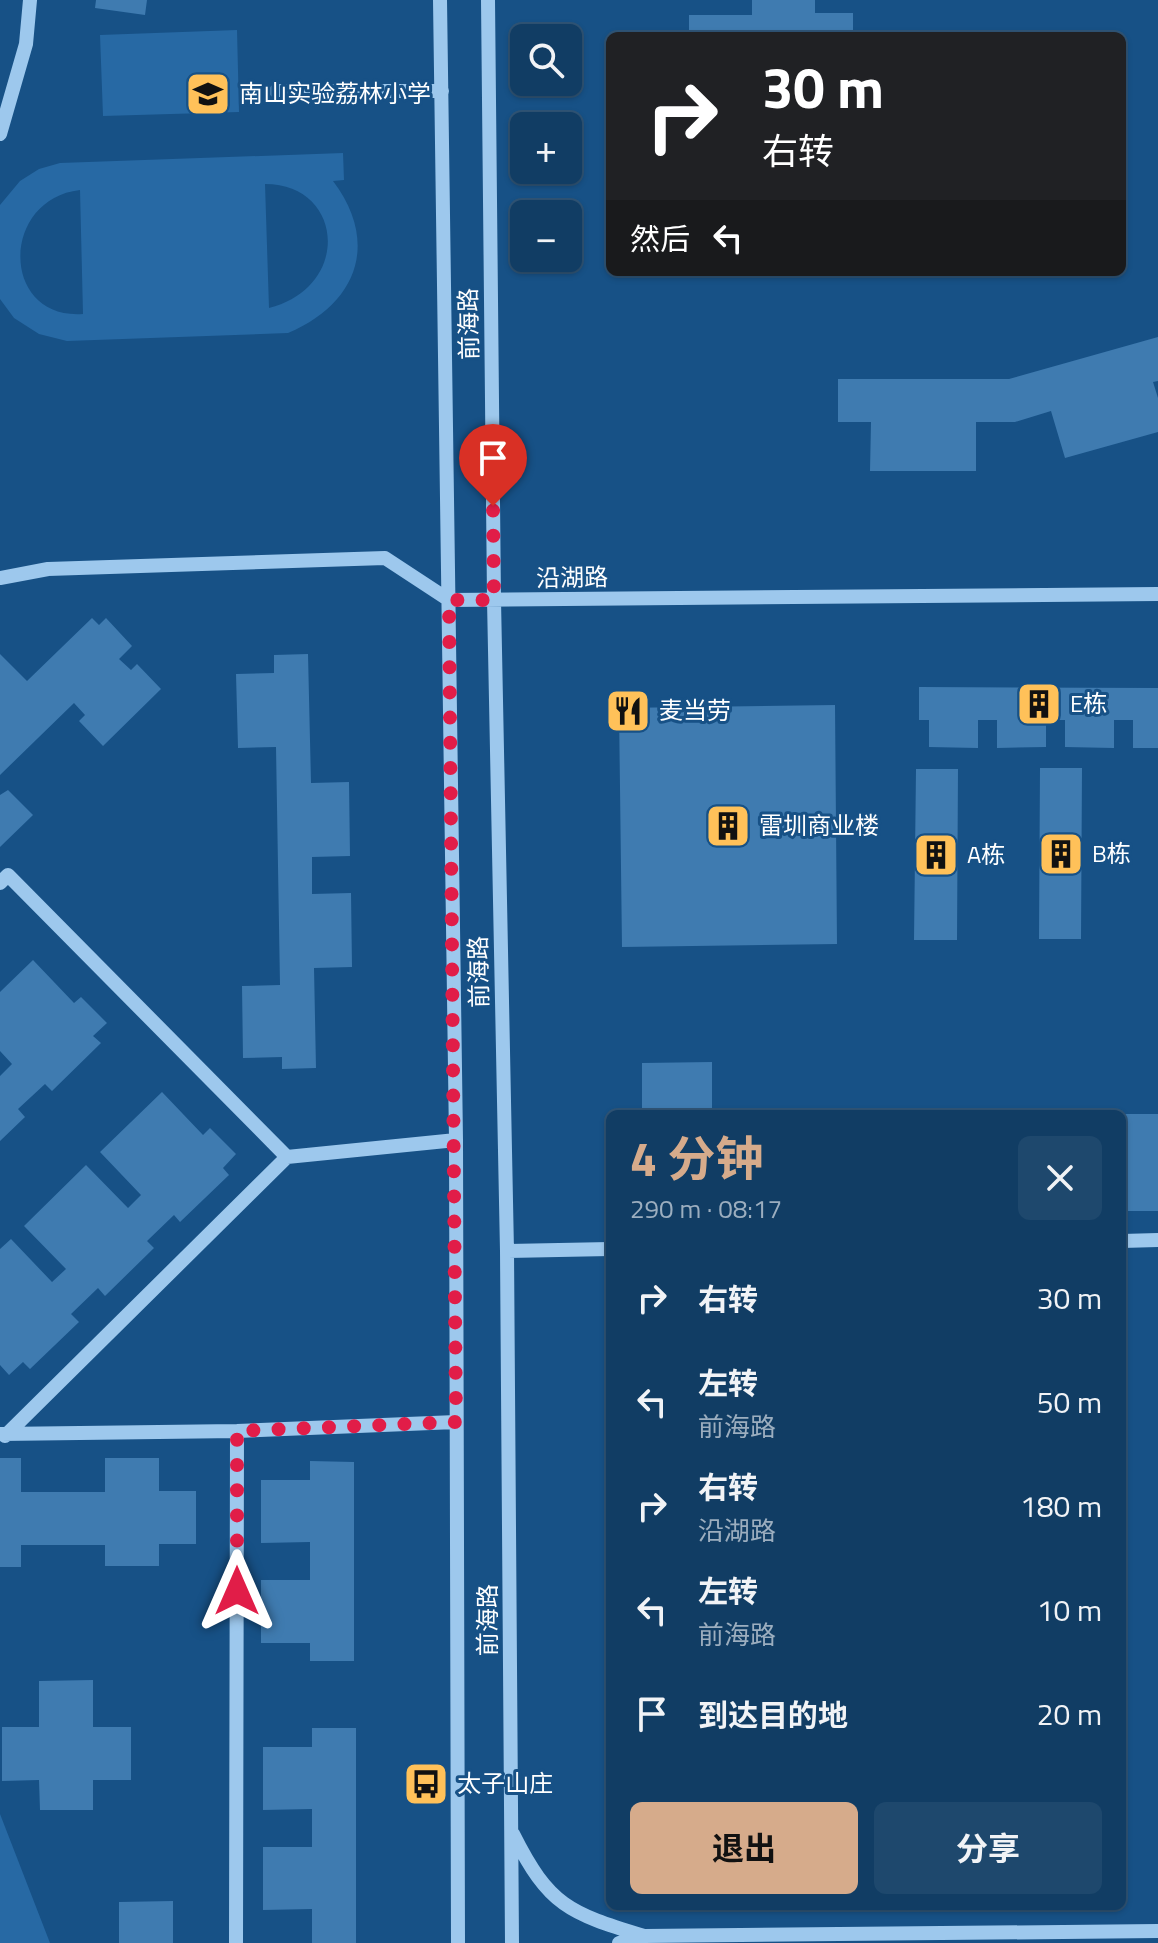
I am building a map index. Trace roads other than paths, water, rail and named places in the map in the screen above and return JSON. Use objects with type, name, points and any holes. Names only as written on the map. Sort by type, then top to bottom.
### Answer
[{"type":"street","points":[[0,134],[26,44],[30,0]]},
{"type":"street","name":"前海路","points":[[440,0],[456,1140],[458,1943]]},
{"type":"street","name":"前海路","points":[[488,0],[494,600],[507,1251],[512,1943]]},
{"type":"street","points":[[276,91],[442,91]]},
{"type":"street","points":[[0,577],[48,569],[385,558],[449,600]]},
{"type":"street","name":"沿湖路","points":[[449,600],[1158,594]]},
{"type":"street","points":[[0,883],[8,875],[287,1157]]},
{"type":"street","points":[[2,1434],[287,1157],[456,1140]]},
{"type":"street","points":[[1126,1241],[1158,1240]]},
{"type":"street","points":[[507,1251],[606,1249]]},
{"type":"street","points":[[2,1434],[237,1431],[456,1422]]},
{"type":"street","points":[[236,1943],[237,1431]]},
{"type":"street","points":[[511,1830],[535,1877],[563,1906],[594,1921],[645,1936]]},
{"type":"street","points":[[619,1943],[645,1936],[1158,1931]]},
{"type":"place","name":"南山实验荔林小学","points":[[208,94]]},
{"type":"place","name":"E栋","points":[[1039,704]]},
{"type":"place","name":"麦当劳","points":[[628,711]]},
{"type":"place","name":"雷圳商业楼","points":[[728,826]]},
{"type":"place","name":"B栋","points":[[1061,854]]},
{"type":"place","name":"A栋","points":[[936,855]]},
{"type":"place","name":"太子山庄","points":[[426,1784]]}]
